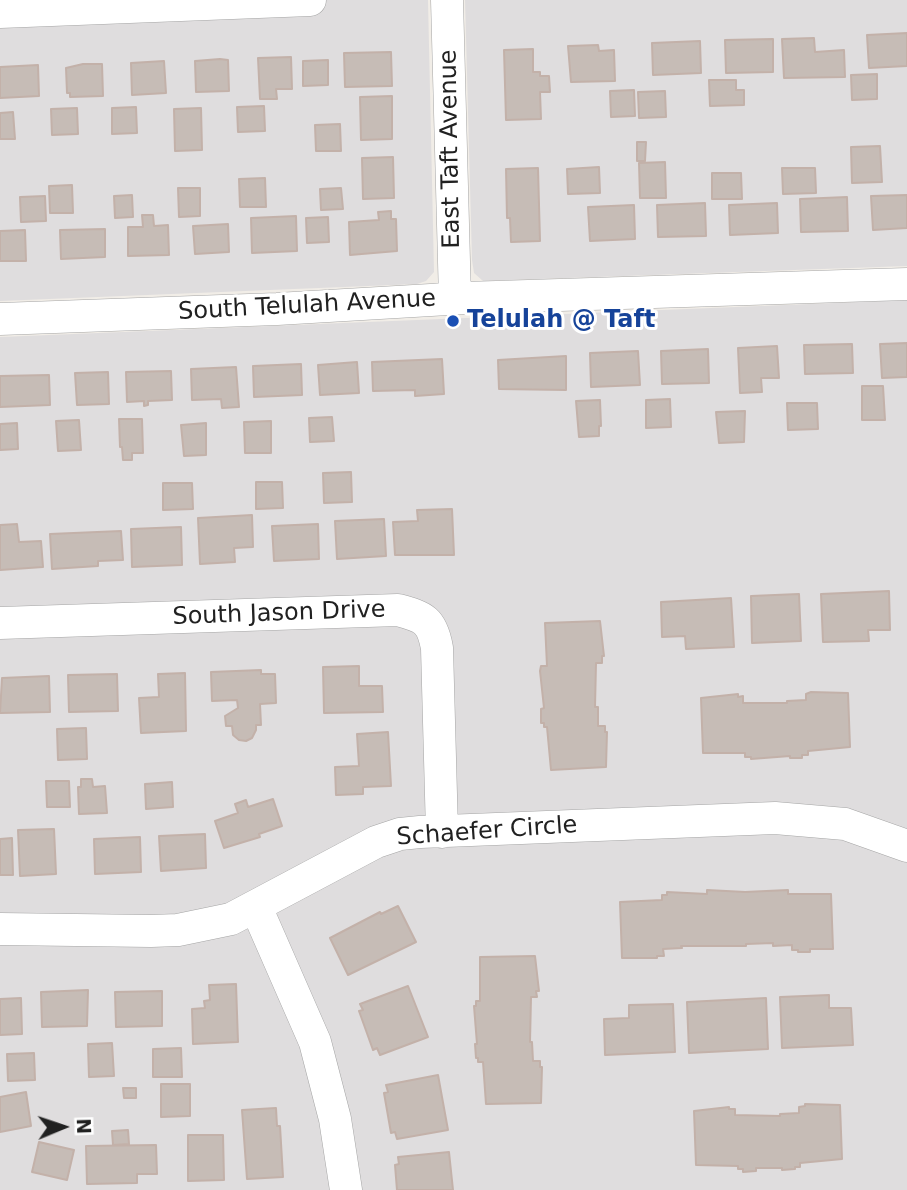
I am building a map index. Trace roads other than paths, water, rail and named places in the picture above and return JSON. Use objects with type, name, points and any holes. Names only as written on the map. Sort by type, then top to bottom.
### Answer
[{"type":"street","points":[[0,12],[310,0]]},
{"type":"street","name":"East Taft Avenue","points":[[447,0],[455,299]]},
{"type":"street","name":"South Telulah Avenue","points":[[0,319],[277,309],[455,299],[907,284]]},
{"type":"street","name":"South Jason Drive","points":[[0,624],[398,610],[418,615],[429,623],[437,648],[442,832]]},
{"type":"street","name":"Schaefer Circle","points":[[0,929],[178,930],[231,919],[376,842],[400,834],[775,818],[845,824],[907,846]]},
{"type":"street","points":[[256,907],[315,1042],[335,1119],[345,1190]]},
{"type":"place","name":"Telulah @ Taft","points":[[453,321]]}]
